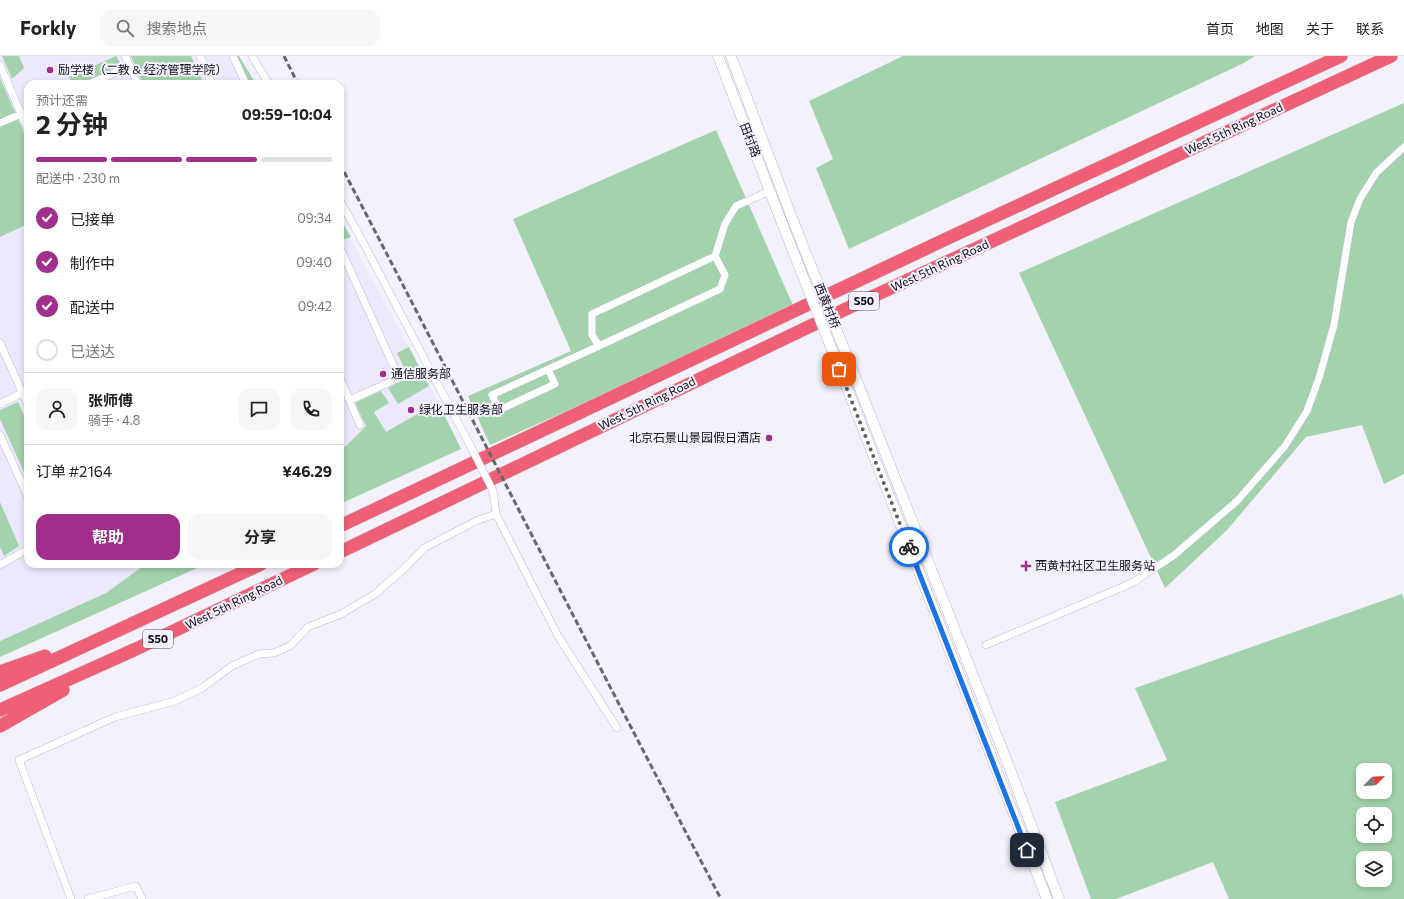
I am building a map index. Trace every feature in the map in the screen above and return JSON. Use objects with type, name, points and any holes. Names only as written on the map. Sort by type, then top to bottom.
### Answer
[{"type":"highway","name":"West 5th Ring Road","points":[[344,524],[946,239],[1341,56]]},
{"type":"highway","name":"West 5th Ring Road","points":[[344,550],[850,307],[1391,56]]},
{"type":"highway","name":"West 5th Ring Road","points":[[0,685],[126,628],[253,568]]},
{"type":"highway","name":"West 5th Ring Road","points":[[0,710],[136,649],[306,568]]},
{"type":"highway","points":[[0,672],[126,628]]},
{"type":"highway","points":[[0,726],[136,649]]},
{"type":"main road","name":"田村路","points":[[718,56],[782,223]]},
{"type":"main road","name":"田村路","points":[[731,56],[792,218]]},
{"type":"main road","name":"西黄村桥","points":[[792,218],[1008,764],[1059,899]]},
{"type":"main road","name":"西黄村桥","points":[[782,223],[1047,899]]},
{"type":"street","points":[[125,56],[136,80]]},
{"type":"street","points":[[200,56],[210,80]]},
{"type":"street","points":[[233,56],[244,80]]},
{"type":"street","points":[[252,56],[267,80]]},
{"type":"street","points":[[0,65],[24,110]]},
{"type":"street","points":[[98,80],[130,66]]},
{"type":"street","points":[[0,123],[24,112]]},
{"type":"street","points":[[986,646],[1132,583],[1173,556],[1237,501],[1285,446],[1307,412],[1319,378],[1334,324],[1353,216],[1360,199],[1376,173],[1404,147]]},
{"type":"street","points":[[548,369],[555,384],[499,410],[492,395],[720,289],[725,275],[715,256],[725,224],[736,206],[770,191]]},
{"type":"street","points":[[344,208],[493,491],[496,514],[558,636],[617,728]]},
{"type":"street","points":[[344,256],[399,378],[350,400]]},
{"type":"street","points":[[599,346],[592,335],[592,314],[715,256]]},
{"type":"street","points":[[0,343],[24,390]]},
{"type":"street","points":[[344,387],[360,425]]},
{"type":"street","points":[[0,404],[24,392]]},
{"type":"street","points":[[0,435],[24,488]]},
{"type":"street","points":[[71,899],[19,760],[115,717],[175,701],[202,688],[232,666],[259,654],[274,653],[290,646],[308,627],[341,614],[375,594],[406,567],[424,548],[478,520],[496,514]]},
{"type":"street","points":[[0,564],[24,551]]},
{"type":"street","points":[[88,899],[136,886],[142,899]]},
{"type":"shaded area","points":[[0,56],[239,56],[254,80],[24,80],[24,568],[140,568],[106,593],[0,641]]},
{"type":"shaded area","points":[[344,226],[445,415],[344,462]]},
{"type":"green space","points":[[2,56],[19,56],[24,68],[12,79]]},
{"type":"green space","points":[[116,56],[122,65],[89,80],[71,80],[69,77]]},
{"type":"green space","points":[[131,56],[191,56],[202,80],[141,80]]},
{"type":"green space","points":[[236,56],[239,56],[254,80],[247,80]]},
{"type":"green space","points":[[903,56],[1255,56],[1244,63],[849,249],[816,168],[833,159],[809,101]]},
{"type":"green space","points":[[0,78],[24,133],[24,226],[0,237]]},
{"type":"green space","points":[[1404,103],[1404,474],[1384,484],[1362,425],[1306,437],[1227,530],[1165,588],[1019,273]]},
{"type":"green space","points":[[716,130],[795,310],[490,445],[468,396],[571,351],[513,219]]},
{"type":"green space","points":[[344,226],[351,237],[344,240]]},
{"type":"green space","points":[[409,347],[429,386],[398,404],[388,388],[409,377],[397,353]]},
{"type":"green space","points":[[381,391],[389,403],[374,412],[386,432],[438,402],[461,449],[344,502],[344,447],[366,426],[355,403]]},
{"type":"green space","points":[[18,402],[24,415],[24,472],[0,419],[0,410]]},
{"type":"green space","points":[[0,502],[19,546],[4,556],[0,547]]},
{"type":"green space","points":[[140,568],[197,568],[0,657],[0,641],[106,593]]},
{"type":"green space","points":[[1402,594],[1404,599],[1404,899],[1229,899],[1213,862],[1116,899],[1091,899],[1055,802],[1167,760],[1135,688]]},
{"type":"railway","points":[[284,56],[296,80]]},
{"type":"railway","points":[[344,172],[721,899]]},
{"type":"way so far","points":[[839,369],[909,547]]},
{"type":"place","name":"励学楼（二教 & 经济管理学院）","points":[[50,70]]},
{"type":"place","name":"通信服务部","points":[[383,374]]},
{"type":"place","name":"绿化卫生服务部","points":[[411,410]]},
{"type":"place","name":"北京石景山景园假日酒店","points":[[769,438]]},
{"type":"place","name":"西黄村社区卫生服务站","points":[[1026,566]]},
{"type":"route","points":[[909,547],[1027,850]]}]
